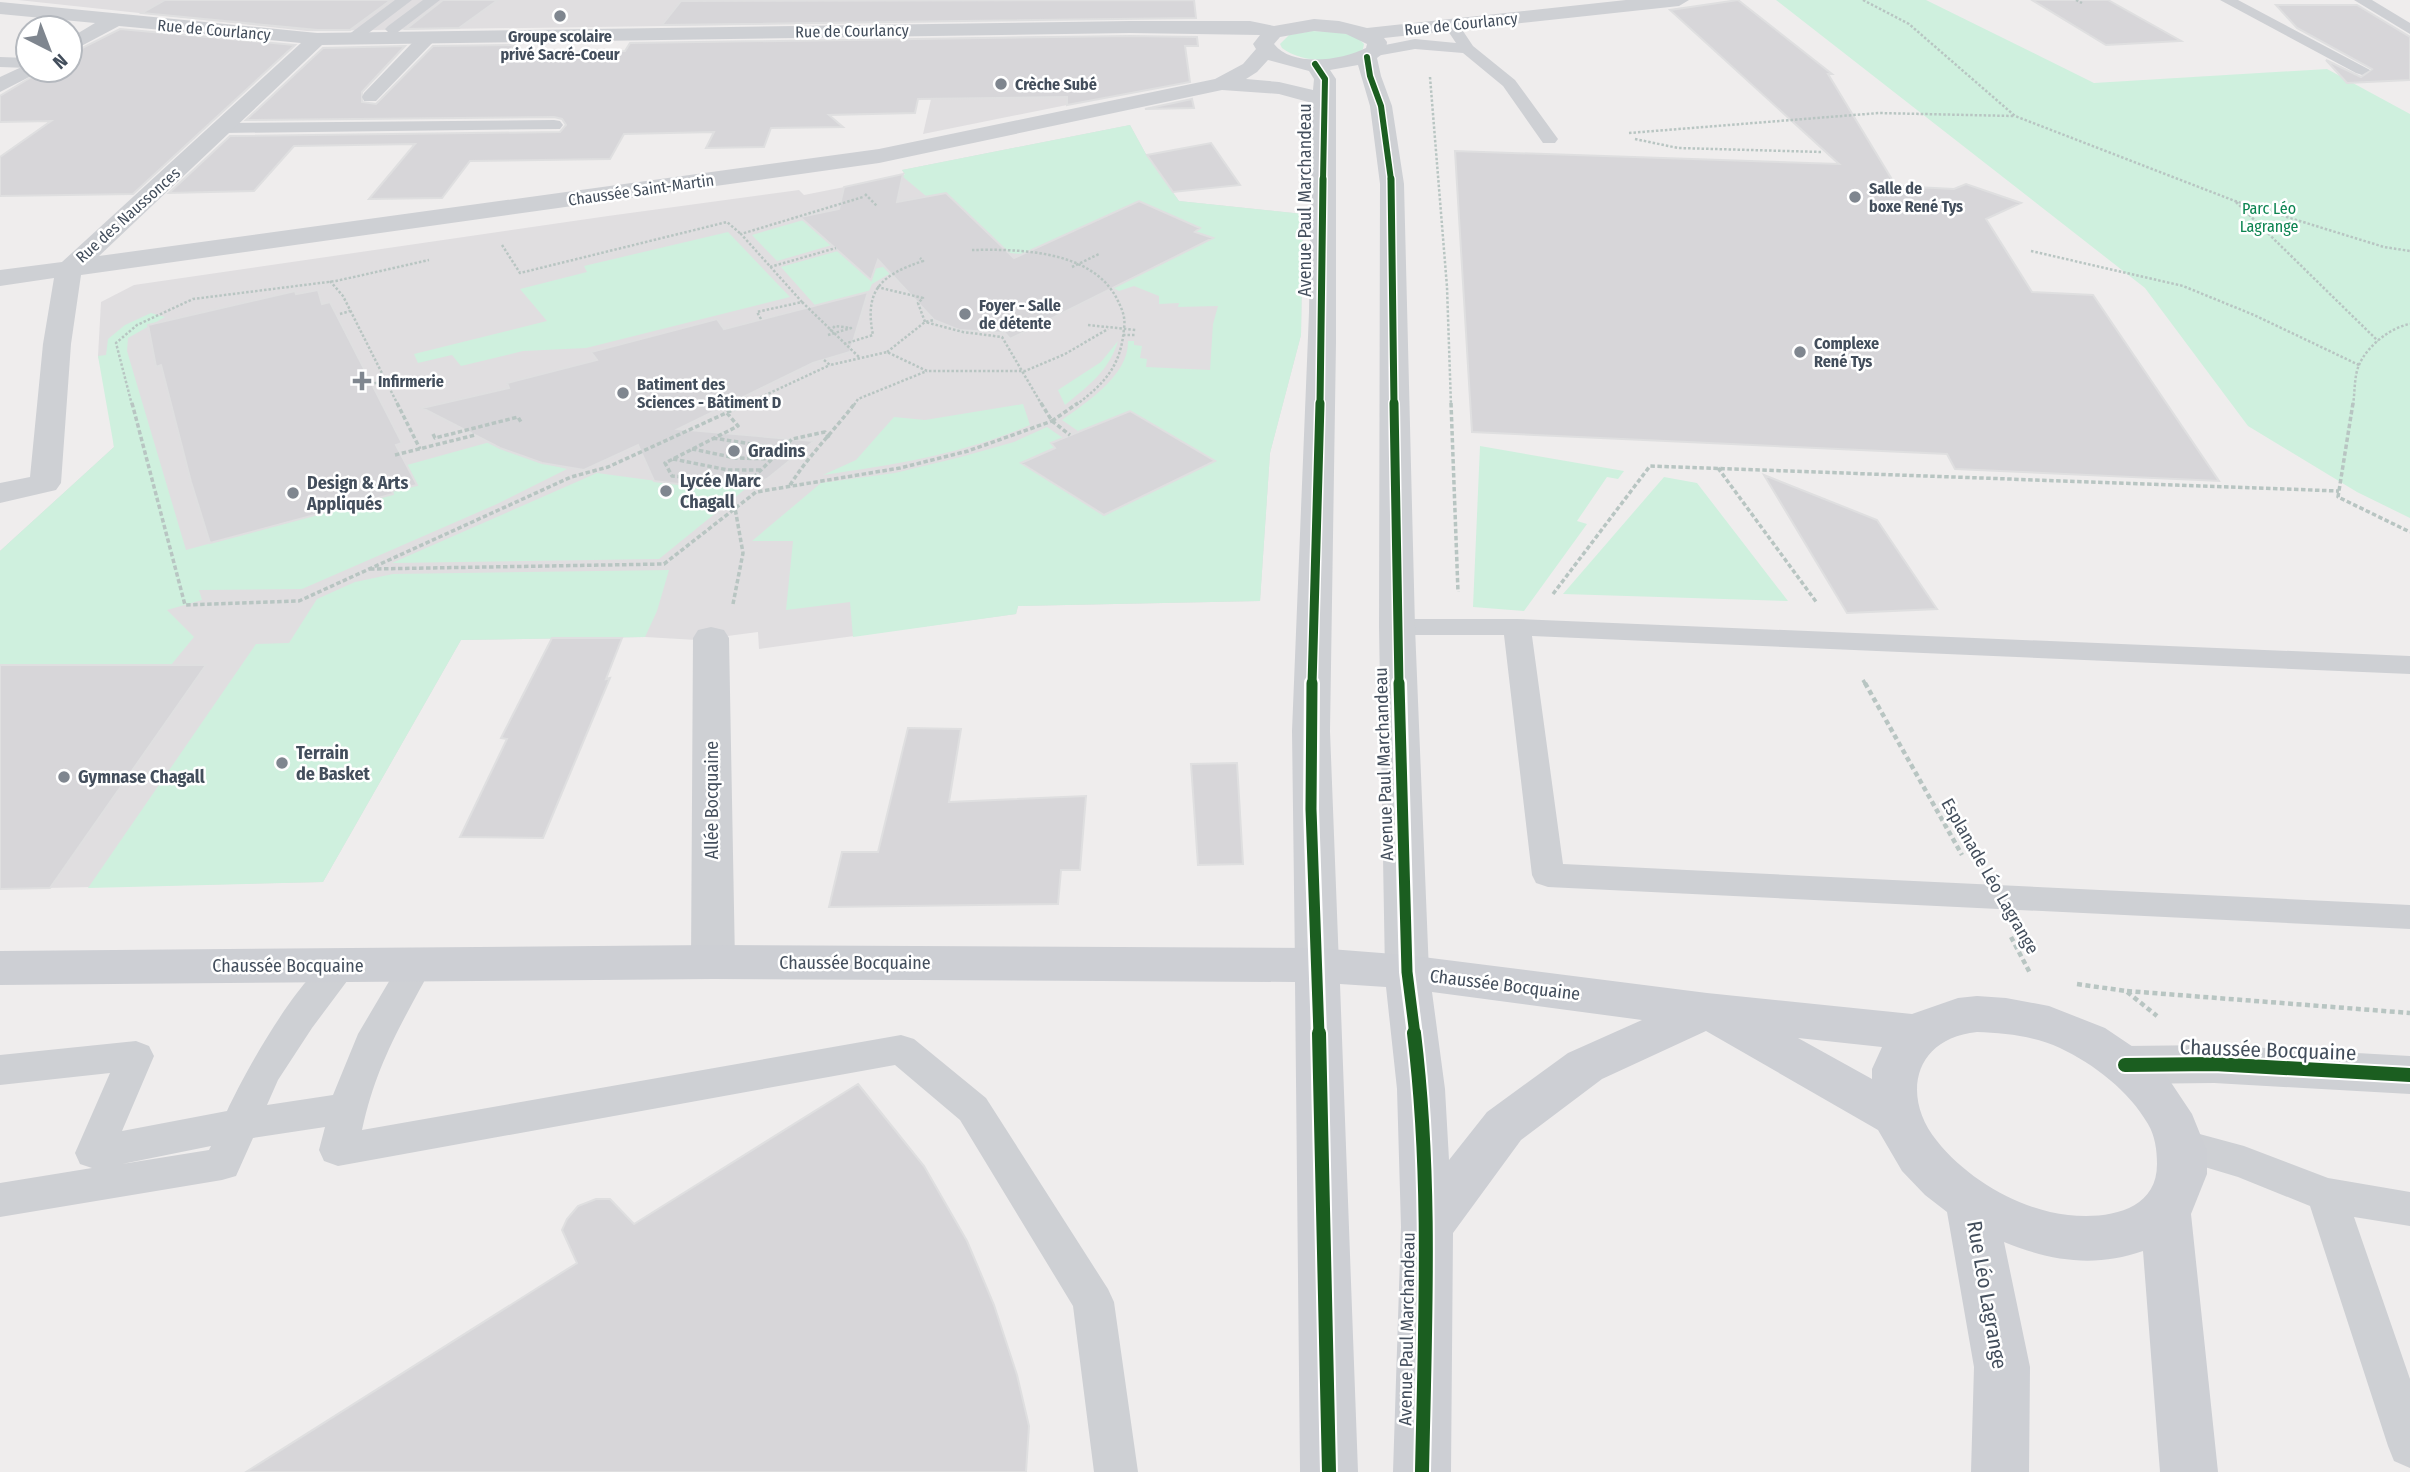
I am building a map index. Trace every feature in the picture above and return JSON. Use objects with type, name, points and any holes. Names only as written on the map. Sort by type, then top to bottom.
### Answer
[{"type":"main road","name":"Chaussée Bocquaine","points":[[0,968],[713,962],[1317,965],[1407,972],[1707,1011],[1919,1033]]},
{"type":"main road","name":"Avenue Paul Marchandeau","points":[[1317,965],[1329,1472]]},
{"type":"main road","name":"Avenue Paul Marchandeau","points":[[1407,972],[1421,1088],[1427,1227],[1422,1472]]},
{"type":"main road","name":"Chaussée Bocquaine","points":[[1707,1011],[1898,1116]]},
{"type":"main road","points":[[1427,1227],[1504,1126],[1585,1066],[1707,1011]]},
{"type":"main road","points":[[1977,1014],[2014,1015],[2053,1025],[2091,1041],[2125,1065],[2151,1090],[2170,1117],[2181,1145],[2182,1182],[2165,1213],[2138,1231],[2090,1238],[2058,1237],[2013,1224],[1971,1202],[1939,1177],[1913,1147],[1898,1116],[1893,1084],[1900,1055],[1919,1033],[1945,1019],[1977,1014]]},
{"type":"main road","name":"Rue Léo Lagrange","points":[[1971,1202],[2002,1367],[2000,1472]]},
{"type":"main road","points":[[2165,1213],[2189,1472]]},
{"type":"street","name":"Rue de Courlancy","points":[[1366,37],[1679,0]]},
{"type":"street","name":"Rue de Courlancy","points":[[0,8],[317,39],[962,30],[1133,18],[1250,27],[1270,41]]},
{"type":"street","points":[[962,30],[975,11]]},
{"type":"street","points":[[1329,19],[1366,37],[1344,63],[1311,64],[1286,60],[1270,41],[1299,26],[1329,19]]},
{"type":"street","points":[[84,38],[113,21]]},
{"type":"street","name":"Avenue Paul Marchandeau","points":[[1366,37],[1370,76],[1381,106],[1392,184],[1396,627],[1407,972]]},
{"type":"street","name":"Rue des Naussonces","points":[[0,493],[45,483],[57,344],[69,269],[317,39]]},
{"type":"street","name":"Chaussée Saint-Martin","points":[[0,278],[879,156],[1222,84],[1250,68],[1270,41]]},
{"type":"street","points":[[1222,84],[1311,64]]},
{"type":"street","name":"Avenue Paul Marchandeau","points":[[1311,64],[1325,79],[1322,340],[1312,602],[1313,902],[1317,965]]},
{"type":"street","points":[[1222,84],[1279,89],[1323,99]]},
{"type":"street","name":"Allée Bocquaine","points":[[711,641],[713,962]]},
{"type":"street","name":"Chaussée Bocquaine","points":[[2125,1065],[2214,1064],[2410,1075]]},
{"type":"lane","points":[[353,38],[405,0]]},
{"type":"lane","points":[[381,38],[433,0]]},
{"type":"lane","points":[[2227,0],[2362,70]]},
{"type":"lane","points":[[2361,0],[2410,29]]},
{"type":"lane","points":[[1452,25],[1467,49],[1509,83],[1549,139]]},
{"type":"lane","points":[[370,97],[418,46],[430,37]]},
{"type":"lane","points":[[1366,37],[1467,49]]},
{"type":"lane","points":[[223,128],[554,125]]},
{"type":"lane","points":[[1396,627],[1531,627],[2410,665]]},
{"type":"lane","points":[[1531,627],[1548,875],[2410,917]]},
{"type":"lane","points":[[0,1200],[222,1164],[264,1073],[299,1018],[342,965]]},
{"type":"lane","points":[[416,965],[382,1019],[365,1055],[338,1150],[901,1049],[973,1108],[1093,1302],[1116,1472]]},
{"type":"lane","points":[[0,1070],[136,1056],[94,1153],[242,1124],[348,1108]]},
{"type":"lane","points":[[2181,1145],[2244,1161],[2326,1195],[2410,1209]]},
{"type":"lane","points":[[2326,1195],[2351,1262],[2410,1446]]},
{"type":"path","points":[[1863,0],[1909,24],[2015,116],[2235,201],[2384,247],[2410,251]]},
{"type":"path","points":[[2076,0],[2082,4]]},
{"type":"path","points":[[1629,133],[1879,113],[2015,116]]},
{"type":"path","points":[[1634,139],[1678,148],[1823,152]]},
{"type":"path","points":[[741,234],[867,195]]},
{"type":"path","points":[[2235,201],[2378,341]]},
{"type":"path","points":[[502,244],[520,272],[727,222],[741,234],[830,333],[860,358]]},
{"type":"path","points":[[770,267],[836,248]]},
{"type":"path","points":[[368,569],[664,564],[756,492],[900,468],[968,451],[1052,421],[1084,399],[1112,372],[1123,349],[1126,321],[1118,298],[1099,276],[1051,257],[1014,250],[972,250]]},
{"type":"path","points":[[2031,251],[2183,286],[2254,315],[2359,365]]},
{"type":"path","points":[[1074,266],[1100,254]]},
{"type":"path","points":[[844,344],[873,335],[868,311],[877,287],[910,265],[923,261],[920,258]]},
{"type":"path","points":[[429,260],[330,281],[193,299],[137,325],[116,343],[185,604],[299,601],[571,477],[608,467],[830,365],[887,352],[925,322],[934,320]]},
{"type":"path","points":[[330,281],[343,296],[420,449]]},
{"type":"path","points":[[877,287],[923,298],[918,303],[925,322]]},
{"type":"path","points":[[761,320],[757,313],[802,302]]},
{"type":"path","points":[[340,314],[351,311]]},
{"type":"path","points":[[925,322],[959,334],[1002,337],[1052,421],[1070,435]]},
{"type":"path","points":[[2410,324],[2398,326],[2378,341],[2359,365],[2338,497],[2410,532]]},
{"type":"path","points":[[1088,325],[1136,332]]},
{"type":"path","points":[[790,485],[809,456],[829,438],[858,399],[927,371],[1025,372],[1065,354],[1108,329]]},
{"type":"path","points":[[887,352],[927,371]]},
{"type":"path","points":[[824,360],[830,365]]},
{"type":"path","points":[[370,384],[386,381]]},
{"type":"path","points":[[727,413],[738,426],[665,463],[672,476],[731,481],[753,478],[792,439],[825,432],[829,438]]},
{"type":"path","points":[[433,434],[435,438],[518,417],[520,422]]},
{"type":"path","points":[[396,455],[475,435]]},
{"type":"path","points":[[713,438],[784,449]]},
{"type":"path","points":[[692,449],[736,457],[774,459]]},
{"type":"path","points":[[673,460],[728,470],[762,470]]},
{"type":"path","points":[[1531,627],[1548,600],[1650,466],[2339,491]]},
{"type":"path","points":[[711,641],[725,643],[743,553],[735,508]]},
{"type":"path","points":[[2072,983],[2126,991],[2410,1013]]},
{"type":"path","points":[[2126,991],[2214,1064]]},
{"type":"shaded area","name":"Groupe scolaire privé Sacré-Coeur","points":[[18,0],[965,0],[952,18],[940,22],[307,31]]},
{"type":"shaded area","name":"Crèche Subé","points":[[1070,36],[1067,105],[923,134],[945,38]]},
{"type":"shaded area","name":"Lycée Marc Chagall","points":[[1130,125],[1147,156],[1179,201],[1303,214],[1301,335],[1270,453],[1260,601],[1018,606],[1016,614],[759,649],[758,632],[697,640],[645,637],[461,640],[323,882],[0,889],[0,551],[114,447],[110,404],[98,356],[101,302],[134,285],[799,190],[804,195],[905,175],[902,170]]},
{"type":"green space","name":"Parc Léo Lagrange","points":[[1776,0],[1926,0],[2094,83],[2327,69],[2410,114],[2410,518],[2357,492],[2248,426],[2145,288]]},
{"type":"green space","points":[[1312,31],[1353,36],[1364,44],[1363,49],[1345,58],[1322,60],[1300,57],[1282,48],[1280,44],[1289,35]]},
{"type":"green space","points":[[1130,125],[1147,156],[1179,201],[1303,214],[1301,335],[1270,453],[1260,601],[1018,606],[1016,614],[853,637],[850,602],[786,610],[793,541],[752,541],[821,483],[895,473],[961,457],[1014,442],[1047,427],[1063,438],[1051,443],[1055,448],[1027,467],[1104,515],[1215,461],[1141,417],[1078,431],[1062,420],[1094,396],[1114,376],[1122,365],[1128,341],[1142,346],[1140,358],[1147,359],[1146,367],[1210,370],[1213,324],[1218,306],[1178,307],[1179,303],[1159,304],[1159,296],[1134,286],[1119,291],[1108,285],[1141,265],[1152,269],[1212,238],[1195,232],[1200,228],[1130,206],[1072,232],[1033,255],[999,252],[995,239],[947,193],[926,196],[902,176],[905,174],[902,170]]},
{"type":"green space","points":[[824,214],[832,245],[777,261],[752,235]]},
{"type":"green space","points":[[728,232],[790,297],[586,348],[523,351],[461,366],[452,355],[418,363],[414,354],[547,321],[520,289],[587,272],[584,266]]},
{"type":"green space","points":[[838,251],[862,272],[915,259],[872,284],[859,314],[830,322],[781,267]]},
{"type":"green space","points":[[151,313],[165,317],[128,338],[127,351],[186,550],[393,494],[392,491],[417,484],[407,465],[490,442],[542,463],[567,469],[497,504],[302,589],[199,590],[202,600],[167,610],[194,637],[171,665],[0,665],[0,551],[114,447],[98,356],[106,355],[108,339],[125,325]]},
{"type":"green space","points":[[1118,341],[1103,369],[1065,405],[1058,390],[1101,362]]},
{"type":"green space","points":[[1023,404],[1030,425],[980,444],[928,457],[823,475],[856,460],[894,417],[925,420]]},
{"type":"green space","points":[[1480,446],[1624,471],[1618,479],[1607,477],[1577,521],[1587,524],[1524,611],[1473,607]]},
{"type":"green space","points":[[597,473],[686,485],[749,486],[659,559],[392,563]]},
{"type":"green space","points":[[1664,477],[1697,483],[1788,601],[1563,594]]},
{"type":"green space","name":"Terrain de Basket","points":[[669,570],[657,611],[645,637],[461,640],[323,882],[88,888],[256,644],[289,643],[317,599],[355,582],[393,574]]},
{"type":"building","points":[[165,0],[391,0],[350,30],[317,30],[142,13]]},
{"type":"building","points":[[443,0],[498,0],[459,28],[406,29]]},
{"type":"building","points":[[1194,0],[1196,18],[662,25],[681,1]]},
{"type":"building","name":"Complexe René Tys","points":[[1738,0],[1832,74],[1828,74],[1896,186],[1954,189],[1966,184],[2021,203],[1986,219],[2032,292],[2093,295],[2219,481],[1955,469],[1947,454],[1472,432],[1455,151],[1839,164],[1670,10]]},
{"type":"building","points":[[2032,0],[2108,0],[2181,41],[2106,45]]},
{"type":"building","points":[[2276,5],[2357,5],[2410,37],[2410,80],[2347,83],[2326,60],[2361,77],[2372,69],[2297,28]]},
{"type":"building","points":[[120,29],[295,45],[133,194],[0,196],[0,157],[51,121],[0,122],[0,96],[20,84],[84,84],[84,47]]},
{"type":"building","points":[[1197,37],[1198,46],[1185,46],[1190,82],[1067,105],[1067,97],[918,99],[915,113],[829,115],[843,127],[771,128],[764,147],[706,148],[714,132],[624,134],[610,159],[470,161],[442,198],[369,199],[415,144],[294,146],[254,191],[169,193],[230,136],[560,132],[566,125],[562,119],[554,117],[246,120],[323,48],[405,46],[362,92],[362,102],[376,104],[433,46],[514,45],[508,53],[625,51],[630,43]]},
{"type":"building","points":[[1192,99],[1194,108],[1145,109]]},
{"type":"building","points":[[1211,143],[1240,185],[1173,192],[1147,155]]},
{"type":"building","points":[[903,174],[897,202],[946,193],[1014,258],[1139,201],[1200,228],[1195,232],[1213,238],[1010,339],[1005,333],[959,330],[934,320],[878,260],[871,280],[800,217],[839,209],[844,187]]},
{"type":"building","points":[[318,290],[322,304],[330,302],[402,443],[396,445],[417,485],[392,491],[393,494],[210,543],[191,482],[161,365],[156,367],[148,325],[295,291],[296,294]]},
{"type":"building","name":"Batiment des Sciences - Bâtiment D","points":[[868,292],[850,352],[813,363],[678,429],[814,441],[767,479],[749,486],[686,485],[654,481],[638,445],[584,470],[542,463],[500,448],[422,408],[509,388],[507,383],[597,360],[591,352],[717,319],[724,329]]},
{"type":"building","points":[[1130,411],[1215,461],[1104,515],[1021,463],[1055,448],[1051,443]]},
{"type":"building","points":[[1764,475],[1877,520],[1937,609],[1847,613]]},
{"type":"building","points":[[552,638],[622,638],[606,679],[610,678],[543,838],[460,837],[507,739],[501,738]]},
{"type":"building","name":"Gymnase Chagall","points":[[0,665],[206,665],[50,888],[0,889]]},
{"type":"building","points":[[908,728],[961,729],[949,802],[1086,796],[1080,870],[1061,870],[1058,904],[829,907],[842,852],[878,852]]},
{"type":"building","points":[[1237,763],[1243,864],[1198,865],[1191,764]]},
{"type":"building","points":[[858,1084],[924,1166],[967,1241],[994,1305],[1017,1375],[1029,1426],[1026,1472],[246,1472],[577,1263],[562,1230],[578,1206],[596,1199],[610,1199],[634,1224]]},
{"type":"cycle path","points":[[1367,57],[1370,76],[1381,106],[1392,184],[1397,627],[1407,972],[1421,1089],[1427,1227],[1422,1472]]},
{"type":"cycle path","points":[[1315,64],[1325,79],[1323,312],[1312,654],[1311,809],[1329,1472]]},
{"type":"cycle path","points":[[2125,1065],[2214,1064],[2410,1075]]},
{"type":"place","name":"Groupe scolaire privé Sacré-Coeur","points":[[560,16]]},
{"type":"place","name":"Crèche Subé","points":[[1001,84]]},
{"type":"place","name":"Salle de boxe René Tys","points":[[1855,197]]},
{"type":"place","name":"Foyer - Salle de détente","points":[[965,314]]},
{"type":"place","name":"Complexe René Tys","points":[[1800,352]]},
{"type":"place","name":"Infirmerie","points":[[362,381]]},
{"type":"place","name":"Batiment des Sciences - Bâtiment D","points":[[623,393]]},
{"type":"place","name":"Gradins","points":[[734,451]]},
{"type":"place","name":"Lycée Marc Chagall","points":[[666,491]]},
{"type":"place","name":"Design & Arts Appliqués","points":[[293,493]]},
{"type":"place","name":"Terrain de Basket","points":[[282,763]]},
{"type":"place","name":"Gymnase Chagall","points":[[64,777]]}]
